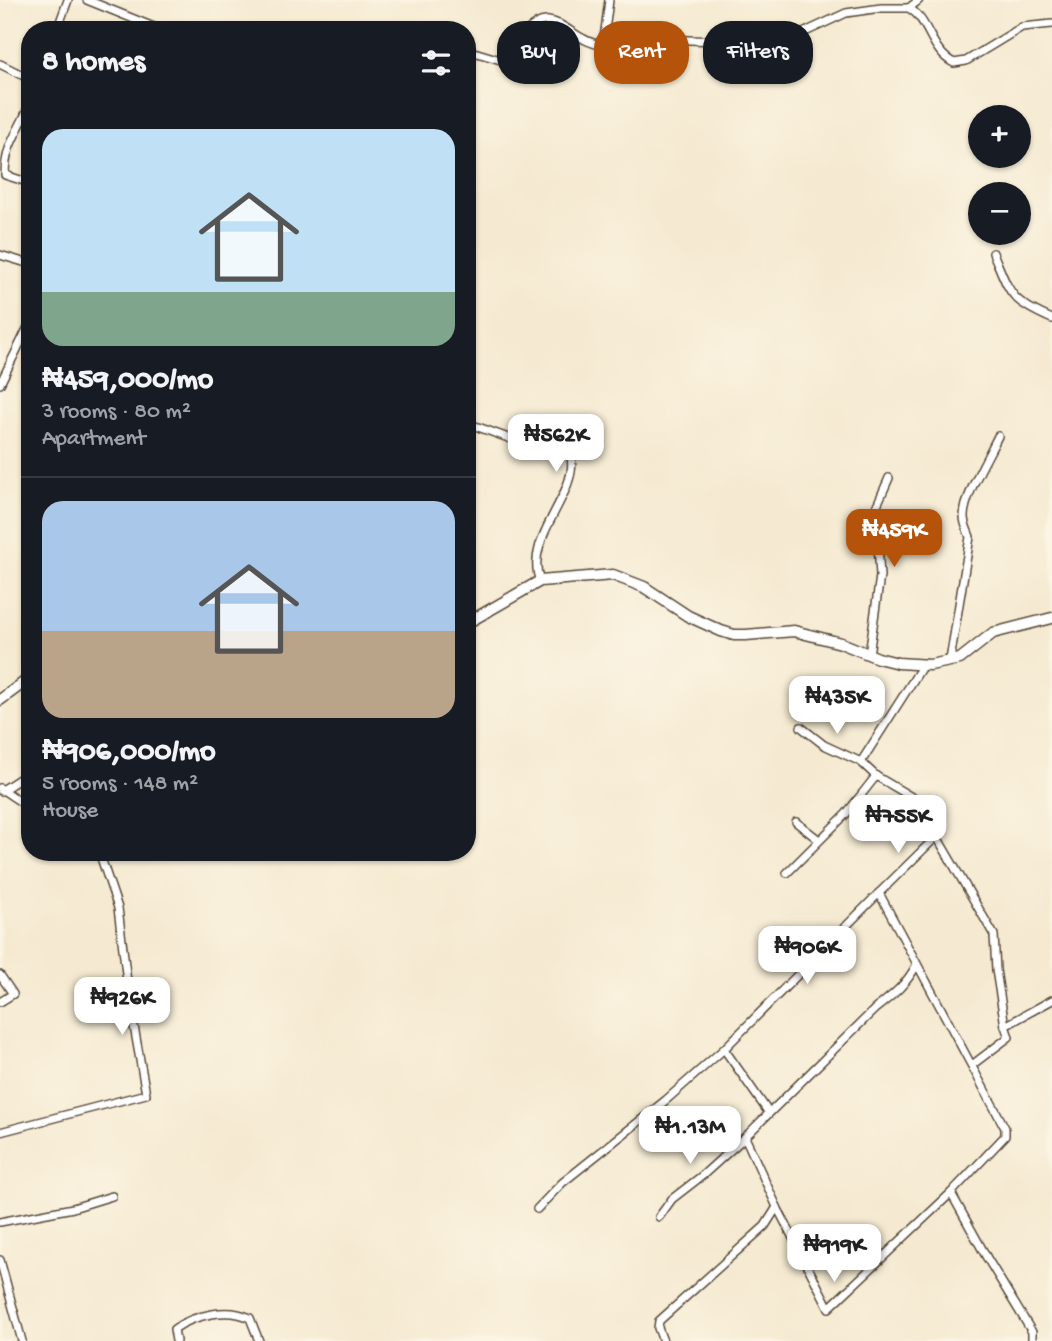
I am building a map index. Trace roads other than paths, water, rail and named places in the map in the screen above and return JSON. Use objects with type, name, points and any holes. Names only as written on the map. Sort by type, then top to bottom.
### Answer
[{"type":"street","points":[[60,21],[68,0]]},
{"type":"street","points":[[87,0],[139,21]]},
{"type":"street","points":[[606,21],[609,0]]},
{"type":"street","points":[[689,39],[720,41],[742,36],[803,33],[846,13],[881,8],[909,8],[919,0]]},
{"type":"street","points":[[909,8],[919,16],[937,49],[954,63],[966,61],[1022,27],[1052,24]]},
{"type":"street","points":[[476,54],[504,61],[524,34],[537,23],[546,20],[559,23],[584,40],[594,43]]},
{"type":"street","points":[[0,64],[21,74]]},
{"type":"street","points":[[21,121],[6,152],[5,175],[21,180]]},
{"type":"street","points":[[993,253],[1010,293],[1026,307],[1052,319]]},
{"type":"street","points":[[0,255],[21,261]]},
{"type":"street","points":[[0,384],[21,341]]},
{"type":"street","points":[[476,426],[522,443],[531,443],[555,434],[571,456],[572,470],[565,492],[538,546],[536,569],[540,581]]},
{"type":"street","points":[[950,660],[970,537],[963,520],[965,504],[998,436]]},
{"type":"street","points":[[869,655],[880,576],[878,544],[873,525],[874,512],[889,478]]},
{"type":"street","points":[[476,618],[540,581],[613,575],[644,587],[688,616],[734,635],[794,631],[841,643],[898,663],[923,665],[960,659],[993,633],[1052,618]]},
{"type":"street","points":[[861,762],[923,665]]},
{"type":"street","points":[[0,700],[21,685]]},
{"type":"street","points":[[801,727],[824,745],[861,762],[876,776],[915,799],[994,935],[996,970],[1009,1037],[972,1065]]},
{"type":"street","points":[[788,873],[846,814],[876,776]]},
{"type":"street","points":[[21,778],[1,790],[21,802]]},
{"type":"street","points":[[796,822],[819,840]]},
{"type":"street","points":[[537,1209],[562,1183],[666,1100],[724,1049],[937,836]]},
{"type":"street","points":[[0,1132],[146,1094],[129,998],[118,908],[102,861]]},
{"type":"street","points":[[745,1138],[829,1308],[951,1193],[1004,1136],[1005,1128],[879,893]]},
{"type":"street","points":[[659,1217],[672,1199],[745,1138],[875,1009],[897,992],[910,978],[917,964]]},
{"type":"street","points":[[0,975],[13,994],[0,1002]]},
{"type":"street","points":[[1005,1026],[1052,1000]]},
{"type":"street","points":[[724,1049],[769,1113]]},
{"type":"street","points":[[951,1193],[1031,1332],[1032,1341]]},
{"type":"street","points":[[0,1222],[74,1208],[112,1196]]},
{"type":"street","points":[[663,1341],[658,1328],[659,1321],[765,1226],[777,1207]]},
{"type":"street","points":[[0,1260],[22,1341]]},
{"type":"street","points":[[176,1341],[174,1329],[185,1321],[212,1314],[239,1313],[250,1318],[259,1341]]}]
